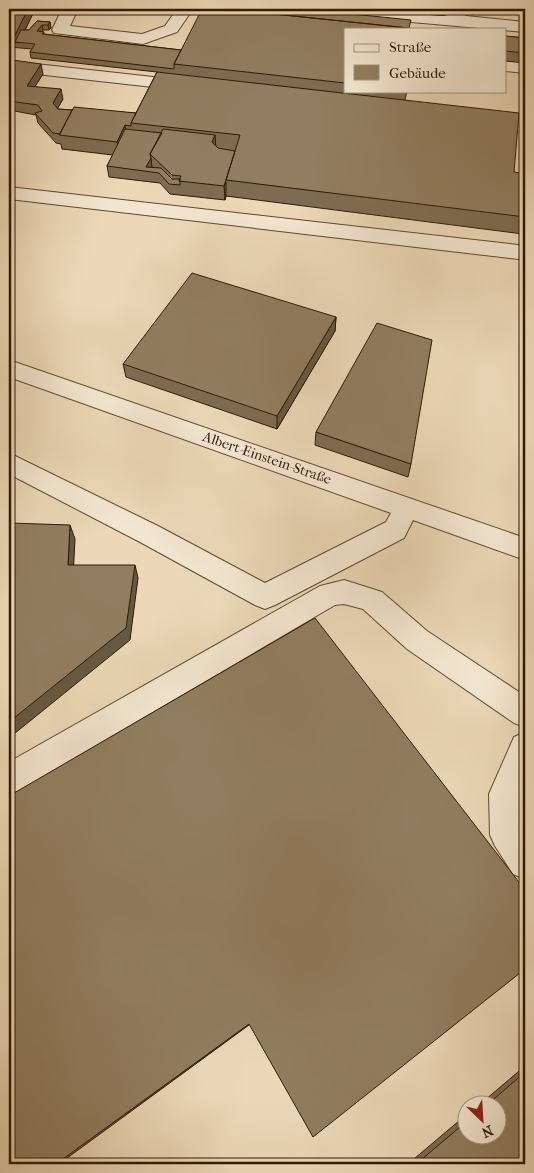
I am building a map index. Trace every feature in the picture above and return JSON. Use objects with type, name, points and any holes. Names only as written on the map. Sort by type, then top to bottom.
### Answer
[{"type":"street","points":[[70,9],[60,30],[143,39],[171,29],[185,9]]},
{"type":"street","points":[[321,9],[443,15],[462,20],[525,27]]},
{"type":"street","points":[[9,66],[203,88]]},
{"type":"street","points":[[506,66],[525,68]]},
{"type":"street","points":[[9,193],[518,252]]},
{"type":"street","name":"Albert-Einstein-Straße","points":[[9,368],[525,549]]},
{"type":"street","points":[[9,462],[149,534],[265,597],[395,530],[407,507]]},
{"type":"street","points":[[9,779],[297,612],[330,594],[344,592],[372,600],[417,640],[525,713]]},
{"type":"street","points":[[525,747],[505,794],[506,835],[525,862]]},
{"type":"building","points":[[9,9],[28,9],[14,37],[9,37]]},
{"type":"building","points":[[202,9],[226,9],[407,28],[344,28],[344,83],[174,64]]},
{"type":"building","points":[[226,9],[303,9],[411,20],[409,28]]},
{"type":"building","points":[[37,21],[50,22],[48,25],[42,25],[37,31],[44,32],[42,34],[181,50],[174,64],[174,69],[30,52],[35,44],[15,42],[21,30],[29,30]]},
{"type":"building","points":[[506,36],[525,38],[525,53],[506,51]]},
{"type":"building","points":[[12,60],[41,64],[27,86],[61,89],[53,103],[58,109],[72,110],[60,134],[53,133],[35,113],[42,111],[38,105],[9,101],[9,65]]},
{"type":"building","points":[[157,72],[519,113],[514,172],[525,174],[525,217],[226,180],[240,135],[131,123]]},
{"type":"building","points":[[74,107],[136,113],[131,126],[125,125],[117,142],[59,135]]},
{"type":"building","points":[[125,129],[162,133],[150,154],[151,158],[146,167],[161,168],[172,179],[180,179],[180,185],[169,184],[159,173],[107,166]]},
{"type":"building","points":[[163,129],[215,135],[212,142],[218,148],[235,151],[224,186],[179,181],[181,176],[172,175],[150,154]]},
{"type":"building","points":[[192,273],[336,317],[277,416],[123,364]]},
{"type":"building","points":[[377,323],[432,340],[411,464],[316,432]]},
{"type":"building","points":[[9,523],[70,525],[68,565],[135,565],[126,628],[9,722]]},
{"type":"building","points":[[315,618],[525,890],[525,969],[313,1137],[249,1024],[56,1164],[9,1164],[9,796]]},
{"type":"building","points":[[525,1072],[525,1164],[416,1164],[456,1130],[456,1146],[506,1146],[506,1096],[497,1096]]}]
